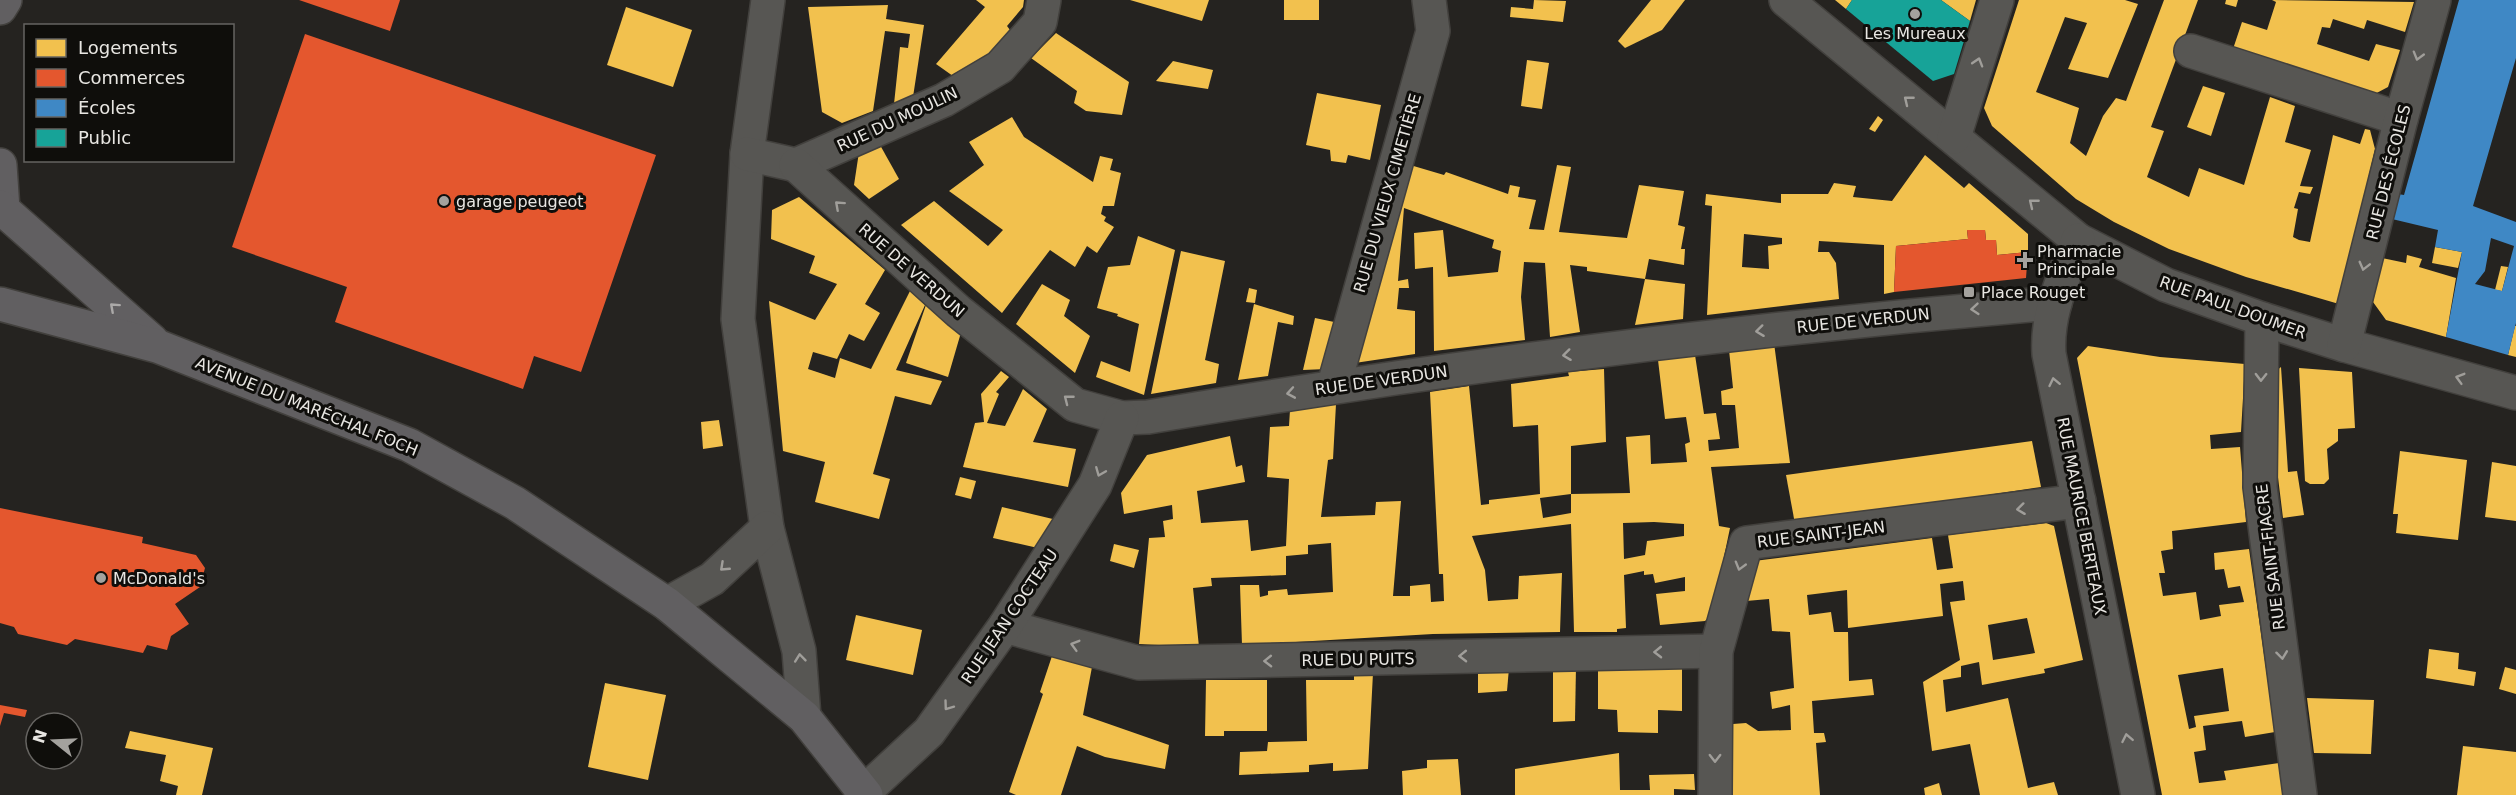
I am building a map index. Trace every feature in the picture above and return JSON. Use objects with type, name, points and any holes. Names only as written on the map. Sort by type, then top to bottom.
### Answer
[{"type":"main road","points":[[0,8],[5,0]]},
{"type":"main road","points":[[0,165],[1,208],[158,346]]},
{"type":"main road","points":[[0,304],[158,346]]},
{"type":"main road","name":"AVENUE DU MARÉCHAL FOCH","points":[[158,346],[409,445],[515,503],[667,604],[804,717],[864,794]]},
{"type":"street","points":[[768,0],[747,154],[738,319],[767,528],[799,651],[804,717]]},
{"type":"street","name":"RUE DU MOULIN","points":[[796,165],[944,100],[1000,67],[1041,22],[1044,0]]},
{"type":"street","name":"RUE DU VIEUX CIMETIÈRE","points":[[1334,385],[1433,31],[1429,0]]},
{"type":"street","name":"RUE PAUL DOUMER","points":[[1786,0],[2078,240],[2166,285],[2262,319],[2344,345],[2516,393]]},
{"type":"street","points":[[1954,137],[1997,0]]},
{"type":"street","name":"RUE DES ÉCOLES","points":[[2344,345],[2401,119],[2434,0]]},
{"type":"street","points":[[2191,51],[2401,119]]},
{"type":"street","points":[[747,154],[796,165]]},
{"type":"street","name":"RUE DE VERDUN","points":[[796,165],[958,311],[1076,405],[1122,418],[1148,417],[1334,385],[1800,326],[2055,303]]},
{"type":"street","name":"RUE MAURICE BERTEAUX","points":[[2078,240],[2050,322],[2049,354],[2138,795]]},
{"type":"street","name":"RUE SAINT-FIACRE","points":[[2262,319],[2260,487],[2300,795]]},
{"type":"street","name":"RUE JEAN COCTEAU","points":[[864,794],[929,732],[1005,626],[1095,485],[1122,418]]},
{"type":"street","name":"RUE SAINT-JEAN","points":[[1715,795],[1716,651],[1746,543],[2079,501]]},
{"type":"street","points":[[667,604],[712,579],[767,528]]},
{"type":"street","name":"RUE DU PUITS","points":[[1005,626],[1139,663],[1716,651]]},
{"type":"building: Logements","points":[[976,0],[1024,0],[1023,7],[1007,26],[1010,30],[981,63],[960,81],[936,64],[985,7]]},
{"type":"building: Logements","points":[[1130,0],[1209,0],[1202,21]]},
{"type":"building: Logements","points":[[1284,0],[1319,0],[1319,20],[1284,20]]},
{"type":"building: Logements","points":[[1534,0],[1566,1],[1563,22],[1510,17],[1511,7],[1533,9]]},
{"type":"building: Logements","points":[[1651,0],[1685,0],[1662,30],[1625,48],[1618,41]]},
{"type":"building: Logements","points":[[1835,0],[1852,0],[1846,9]]},
{"type":"building: Logements","points":[[1941,0],[1976,0],[1970,21]]},
{"type":"building: Logements","points":[[2019,0],[2125,0],[2138,4],[2108,78],[2068,69],[2087,23],[2065,17],[2036,92],[2079,108],[2070,143],[2086,156],[2103,116],[2116,98],[2126,101],[2164,0],[2198,0],[2151,127],[2164,131],[2147,177],[2189,197],[2199,168],[2244,185],[2270,97],[2295,106],[2285,142],[2311,150],[2300,186],[2313,187],[2310,194],[2299,192],[2294,208],[2298,209],[2293,237],[2299,240],[2310,242],[2333,135],[2360,144],[2365,129],[2370,130],[2375,149],[2339,304],[2246,277],[2169,249],[2114,222],[2076,199],[1992,126],[1984,108]]},
{"type":"building: Logements","points":[[2226,0],[2238,0],[2236,7],[2225,4]]},
{"type":"building: Logements","points":[[2272,0],[2414,2],[2405,32],[2367,20],[2364,29],[2333,19],[2330,28],[2322,27],[2317,44],[2369,61],[2376,44],[2400,50],[2388,87],[2371,96],[2233,49],[2242,22],[2267,30],[2276,2]]},
{"type":"building: Logements","points":[[888,5],[886,19],[924,25],[913,97],[894,104],[900,47],[908,48],[910,34],[885,31],[873,111],[842,123],[822,112],[808,7]]},
{"type":"building: Logements","points":[[626,7],[692,30],[673,87],[607,65]]},
{"type":"building: Logements","points":[[1056,33],[1129,82],[1122,115],[1086,111],[1074,103],[1077,91],[1031,58]]},
{"type":"building: Logements","points":[[1527,60],[1549,63],[1542,109],[1521,106]]},
{"type":"building: Logements","points":[[1173,61],[1213,70],[1208,89],[1156,81]]},
{"type":"building: Logements","points":[[2203,86],[2225,93],[2211,136],[2187,127]]},
{"type":"building: Logements","points":[[1317,93],[1381,105],[1370,160],[1348,155],[1346,163],[1331,161],[1330,150],[1306,145]]},
{"type":"building: Logements","points":[[1878,116],[1883,120],[1875,132],[1869,129]]},
{"type":"building: Logements","points":[[1012,117],[1024,137],[1093,182],[1100,156],[1113,159],[1110,170],[1121,173],[1114,206],[1103,206],[1101,214],[1106,217],[1104,221],[1114,227],[1097,253],[1087,246],[1075,267],[1050,250],[1002,313],[901,225],[934,201],[988,246],[1003,230],[949,191],[984,165],[969,142]]},
{"type":"building: Logements","points":[[880,145],[899,179],[869,199],[854,185],[859,152]]},
{"type":"building: Logements","points":[[1925,155],[1964,188],[1969,183],[2028,234],[2028,252],[1997,255],[1996,240],[1986,240],[1985,230],[1967,230],[1968,239],[1896,246],[1894,292],[1884,294],[1884,245],[1819,241],[1818,252],[1829,252],[1836,263],[1839,299],[1707,315],[1712,206],[1705,205],[1706,194],[1781,203],[1781,194],[1828,194],[1834,183],[1856,186],[1853,197],[1892,201]],"holes":[[[1744,234],[1782,238],[1782,244],[1768,246],[1769,269],[1742,267]]]},
{"type":"building: Logements","points":[[1400,162],[1444,175],[1446,172],[1508,194],[1510,185],[1520,187],[1518,197],[1536,200],[1529,229],[1544,230],[1557,165],[1571,167],[1559,232],[1627,238],[1639,185],[1684,191],[1678,225],[1685,227],[1681,249],[1685,249],[1684,265],[1649,259],[1645,279],[1587,271],[1587,267],[1570,265],[1580,332],[1550,337],[1545,263],[1524,262],[1521,297],[1525,340],[1434,351],[1433,267],[1415,269],[1414,233],[1443,230],[1448,277],[1498,272],[1501,251],[1492,248],[1494,240],[1404,208],[1398,281],[1408,279],[1409,288],[1399,288],[1397,309],[1415,311],[1415,354],[1348,364]]},
{"type":"building: Logements","points":[[799,197],[885,270],[865,304],[880,313],[864,341],[849,334],[837,359],[813,352],[808,369],[835,378],[840,358],[871,369],[910,291],[925,305],[896,370],[942,381],[931,405],[895,396],[873,474],[890,479],[879,519],[815,502],[825,462],[783,451],[769,301],[815,320],[837,284],[809,273],[815,256],[771,239],[772,210]]},
{"type":"building: Logements","points":[[1138,236],[1175,250],[1144,395],[1096,377],[1101,361],[1130,372],[1139,324],[1117,316],[1118,314],[1097,308],[1108,267],[1130,265]]},
{"type":"building: Logements","points":[[2435,247],[2462,252],[2458,268],[2432,263]]},
{"type":"building: Logements","points":[[1181,251],[1225,261],[1205,360],[1219,364],[1216,383],[1151,394]]},
{"type":"building: Logements","points":[[2407,255],[2422,259],[2419,267],[2456,278],[2446,337],[2386,320],[2373,302],[2382,258],[2406,263]]},
{"type":"building: Logements","points":[[2501,266],[2508,267],[2502,291],[2495,290]]},
{"type":"building: Logements","points":[[1645,279],[1685,284],[1683,319],[1635,325]]},
{"type":"building: Logements","points":[[1042,284],[1070,300],[1064,316],[1090,336],[1075,373],[1016,324]]},
{"type":"building: Logements","points":[[1249,288],[1257,290],[1255,303],[1246,302]]},
{"type":"building: Logements","points":[[927,302],[962,329],[948,377],[906,363]]},
{"type":"building: Logements","points":[[1254,304],[1294,316],[1293,325],[1278,322],[1268,376],[1238,380]]},
{"type":"building: Logements","points":[[1315,318],[1339,323],[1326,369],[1303,370]]},
{"type":"building: Logements","points":[[2516,326],[2516,357],[2508,355]]},
{"type":"building: Logements","points":[[1774,343],[1790,463],[1711,467],[1719,526],[1730,528],[1712,614],[1705,621],[1660,625],[1656,594],[1685,591],[1685,577],[1655,583],[1653,574],[1644,575],[1644,571],[1624,575],[1626,628],[1617,629],[1617,632],[1574,632],[1571,524],[1472,536],[1485,570],[1488,601],[1518,599],[1519,576],[1562,573],[1560,632],[1433,634],[1242,645],[1240,585],[1259,585],[1260,597],[1268,595],[1268,591],[1287,589],[1288,595],[1333,592],[1331,543],[1308,545],[1308,554],[1286,556],[1286,575],[1211,578],[1212,586],[1193,588],[1199,647],[1139,644],[1149,538],[1165,537],[1163,521],[1173,519],[1172,505],[1124,514],[1121,493],[1147,455],[1230,436],[1236,467],[1242,465],[1245,482],[1197,491],[1201,523],[1248,520],[1251,551],[1286,546],[1289,479],[1267,477],[1270,427],[1289,426],[1290,410],[1336,404],[1333,459],[1328,460],[1321,517],[1375,515],[1376,502],[1401,501],[1393,596],[1410,596],[1410,586],[1430,584],[1431,602],[1444,601],[1443,574],[1439,574],[1430,392],[1469,386],[1481,505],[1489,504],[1489,500],[1540,494],[1538,425],[1513,427],[1511,384],[1569,376],[1568,372],[1604,369],[1606,442],[1571,446],[1571,494],[1630,493],[1626,437],[1650,435],[1651,464],[1687,462],[1685,444],[1690,442],[1686,417],[1665,419],[1658,360],[1695,355],[1704,414],[1716,413],[1720,439],[1708,440],[1709,451],[1739,448],[1735,405],[1722,405],[1721,391],[1733,388],[1729,350]],"holes":[[[1571,494],[1571,513],[1543,518],[1540,498]],[[1623,523],[1684,524],[1684,536],[1647,541],[1645,555],[1624,559]]]},
{"type":"building: Logements","points":[[2088,346],[2160,357],[2245,364],[2241,432],[2210,435],[2211,449],[2240,447],[2246,522],[2172,531],[2173,549],[2161,551],[2165,573],[2159,573],[2163,596],[2196,592],[2200,620],[2221,616],[2219,605],[2244,602],[2240,586],[2228,588],[2224,569],[2215,570],[2214,553],[2249,549],[2275,732],[2245,737],[2242,721],[2203,726],[2206,750],[2194,752],[2199,783],[2226,780],[2224,771],[2279,763],[2283,795],[2162,795],[2077,358]],"holes":[[[2223,668],[2229,711],[2194,716],[2196,727],[2189,729],[2178,675]]]},
{"type":"building: Logements","points":[[2281,367],[2288,472],[2297,471],[2304,515],[2283,518],[2270,412],[2270,376]]},
{"type":"building: Logements","points":[[2299,368],[2352,372],[2355,428],[2338,429],[2338,441],[2327,449],[2329,479],[2324,484],[2310,484],[2305,481]]},
{"type":"building: Logements","points":[[1001,371],[1009,377],[996,392],[999,394],[987,423],[1005,426],[1023,389],[1047,409],[1033,442],[1076,449],[1068,487],[963,467],[975,423],[984,422],[981,394]]},
{"type":"building: Logements","points":[[719,420],[723,446],[703,449],[701,422]]},
{"type":"building: Logements","points":[[2032,441],[2041,487],[1795,524],[1786,475]]},
{"type":"building: Logements","points":[[2400,451],[2467,460],[2458,540],[2396,533],[2398,514],[2393,514]]},
{"type":"building: Logements","points":[[2492,462],[2516,466],[2516,521],[2485,517]]},
{"type":"building: Logements","points":[[960,477],[976,481],[971,499],[955,495]]},
{"type":"building: Logements","points":[[1002,507],[1057,520],[1038,548],[993,538]]},
{"type":"building: Logements","points":[[2046,523],[2054,526],[2083,660],[2044,669],[2045,673],[1982,685],[1979,662],[1961,666],[1961,677],[1943,680],[1946,712],[2008,698],[2028,788],[2054,782],[2058,795],[1980,795],[1970,744],[1932,751],[1923,682],[1960,660],[1950,602],[1965,600],[1963,581],[1940,584],[1943,616],[1848,628],[1847,590],[1807,595],[1809,615],[1831,612],[1834,632],[1848,632],[1849,681],[1872,679],[1874,695],[1812,701],[1814,733],[1824,733],[1826,742],[1816,743],[1820,795],[1733,795],[1733,724],[1746,723],[1758,731],[1791,730],[1790,705],[1772,709],[1770,692],[1794,688],[1790,632],[1772,631],[1769,599],[1746,601],[1754,561],[1932,538],[1937,570],[1953,568],[1948,535]],"holes":[[[2027,618],[2035,653],[1993,660],[1988,625]]]},
{"type":"building: Logements","points":[[1114,544],[1139,550],[1134,568],[1110,561]]},
{"type":"building: Logements","points":[[856,615],[922,630],[913,675],[846,660]]},
{"type":"building: Logements","points":[[2429,649],[2459,653],[2458,669],[2476,672],[2474,686],[2426,678]]},
{"type":"building: Logements","points":[[1052,656],[1092,667],[1083,715],[1169,745],[1165,769],[1105,757],[1077,746],[1061,795],[1016,795],[1009,792],[1043,694],[1040,692]]},
{"type":"building: Logements","points":[[1553,666],[1576,666],[1575,721],[1553,722]]},
{"type":"building: Logements","points":[[1598,666],[1682,666],[1682,711],[1658,710],[1658,733],[1618,732],[1617,710],[1598,709]]},
{"type":"building: Logements","points":[[2505,667],[2516,670],[2516,694],[2499,689]]},
{"type":"building: Logements","points":[[1478,668],[1509,668],[1507,691],[1478,693]]},
{"type":"building: Logements","points":[[1354,673],[1373,673],[1368,769],[1333,771],[1333,763],[1309,765],[1309,772],[1239,775],[1240,752],[1267,751],[1268,742],[1307,741],[1306,680],[1354,680]]},
{"type":"building: Logements","points":[[1206,680],[1267,680],[1267,731],[1224,731],[1224,736],[1205,736]]},
{"type":"building: Logements","points":[[605,683],[666,695],[648,780],[588,767]]},
{"type":"building: Logements","points":[[2307,698],[2374,700],[2371,754],[2314,753]]},
{"type":"building: Logements","points":[[130,731],[213,748],[202,795],[176,795],[178,786],[160,781],[166,755],[125,748]]},
{"type":"building: Logements","points":[[2463,746],[2516,752],[2516,795],[2457,795]]},
{"type":"building: Logements","points":[[1619,753],[1620,790],[1650,790],[1649,775],[1694,774],[1695,790],[1674,789],[1674,795],[1515,795],[1515,769]]},
{"type":"building: Logements","points":[[1458,759],[1461,795],[1403,795],[1402,771],[1427,768],[1427,760]]},
{"type":"building: Logements","points":[[1939,783],[1942,795],[1925,795],[1924,788]]},
{"type":"building: Commerces","points":[[299,0],[400,0],[390,31]]},
{"type":"building: Commerces","name":"garage peugeot","points":[[305,34],[656,155],[581,372],[534,356],[523,389],[335,322],[347,287],[232,247]]},
{"type":"building: Commerces","points":[[1967,230],[1985,230],[1986,240],[1996,240],[1997,255],[2028,252],[2026,278],[1894,292],[1896,246],[1968,239]]},
{"type":"building: Commerces","name":"McDonald's","points":[[0,508],[143,537],[142,543],[196,555],[205,568],[200,587],[175,604],[189,624],[171,636],[167,650],[147,645],[143,653],[75,639],[67,645],[18,634],[14,627],[0,623]]},
{"type":"building: Commerces","points":[[0,705],[27,710],[24,711],[24,717],[4,713],[0,726]]},
{"type":"building: Écoles","points":[[2459,0],[2516,0],[2516,58],[2473,206],[2516,222],[2516,323],[2508,355],[2446,337],[2462,252],[2435,247],[2438,230],[2392,219],[2398,194],[2404,195]],"holes":[[[2491,238],[2514,246],[2502,291],[2475,284],[2485,271]]]},
{"type":"building: Public","points":[[1852,0],[1941,0],[1970,21],[1954,74],[1933,81],[1846,9]]},
{"type":"place","name":"Les Mureaux","points":[[1915,14]]},
{"type":"place","name":"garage peugeot","points":[[444,201]]},
{"type":"place","name":"Pharmacie Principale","points":[[2025,260]]},
{"type":"place","name":"Place Rouget","points":[[1969,292]]},
{"type":"place","name":"McDonald's","points":[[101,578]]}]
